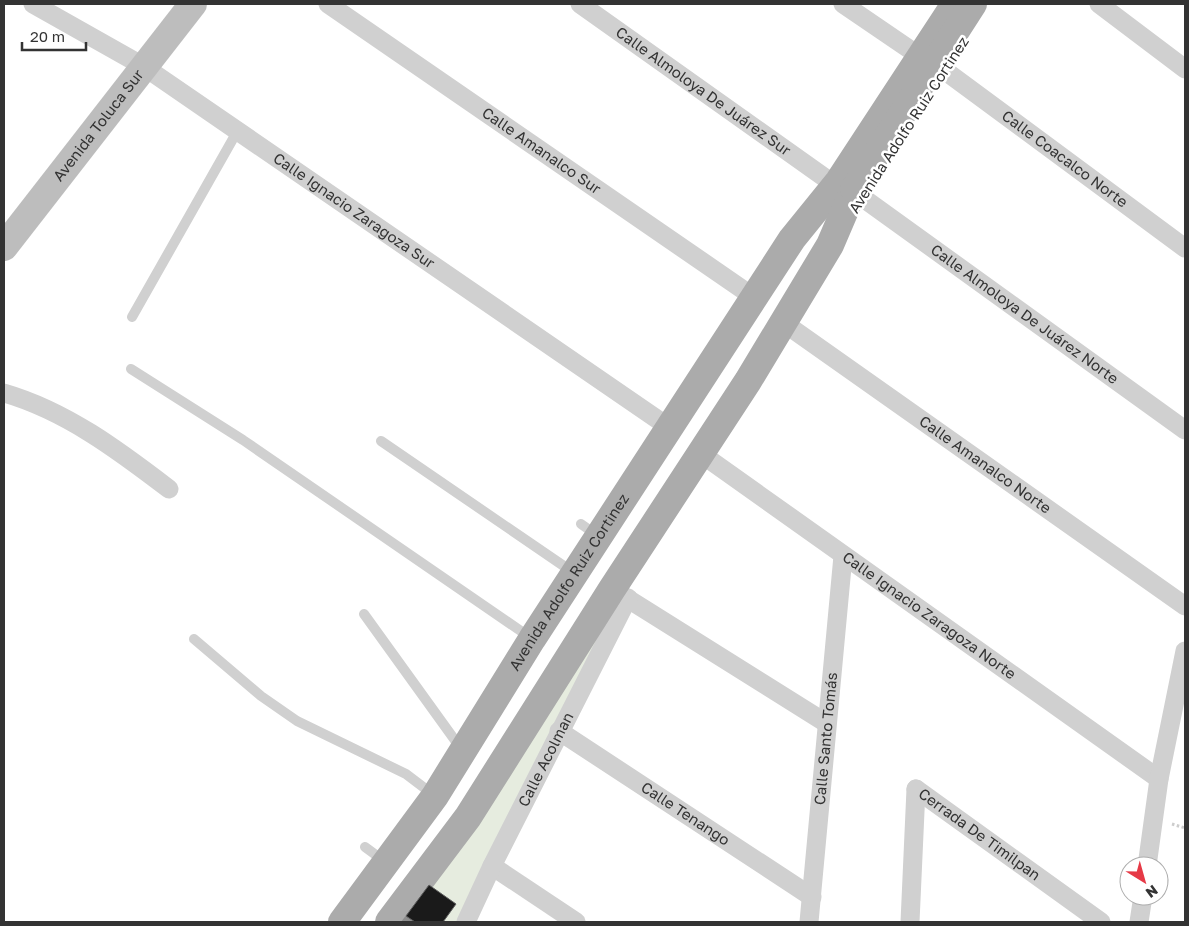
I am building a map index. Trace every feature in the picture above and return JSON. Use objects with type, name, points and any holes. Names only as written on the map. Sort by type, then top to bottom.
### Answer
[{"type":"main road","name":"Avenida Toluca Sur","points":[[4,247],[193,4]]},
{"type":"main road","name":"Avenida Adolfo Ruiz Cortinez","points":[[389,922],[468,817],[620,593],[700,453],[784,323],[830,245],[860,136],[942,4]]},
{"type":"main road","name":"Avenida Adolfo Ruiz Cortinez","points":[[846,187],[955,4]]},
{"type":"main road","name":"Avenida Adolfo Ruiz Cortinez","points":[[846,187],[979,6]]},
{"type":"main road","name":"Avenida Adolfo Ruiz Cortinez","points":[[342,922],[435,796],[532,638],[575,573],[590,530],[670,428],[792,239],[846,187],[891,150],[944,70],[979,6]]},
{"type":"street","name":"Calle Ignacio Zaragoza Sur","points":[[33,4],[143,66],[670,428]]},
{"type":"street","name":"Calle Amanalco Sur","points":[[328,4],[755,298]]},
{"type":"street","name":"Calle Almoloya De Juárez Sur","points":[[580,4],[846,187]]},
{"type":"street","points":[[843,4],[912,51]]},
{"type":"street","points":[[1099,4],[1185,69]]},
{"type":"street","name":"Calle Coacalco Norte","points":[[944,70],[1185,248]]},
{"type":"street","name":"Calle Almoloya De Juárez Norte","points":[[846,187],[1185,430]]},
{"type":"street","name":"Calle Amanalco Norte","points":[[784,323],[1185,606]]},
{"type":"street","points":[[4,393],[23,399],[66,418],[112,446],[169,489]]},
{"type":"street","name":"Calle Ignacio Zaragoza Norte","points":[[700,453],[1159,779]]},
{"type":"street","name":"Calle Santo Tomás","points":[[809,922],[843,556]]},
{"type":"street","points":[[620,593],[826,723]]},
{"type":"street","name":"Calle Acolman","points":[[466,922],[559,731],[620,593]]},
{"type":"street","points":[[1148,856],[1159,779],[1185,651]]},
{"type":"street","name":"Calle Tenango","points":[[559,731],[812,897]]},
{"type":"street","name":"Cerrada De Timilpan","points":[[910,922],[916,789],[1101,922]]},
{"type":"street","points":[[492,866],[576,922]]},
{"type":"street","points":[[1139,922],[1141,906]]},
{"type":"lane","points":[[132,317],[238,130]]},
{"type":"lane","points":[[131,369],[243,440],[532,638]]},
{"type":"lane","points":[[381,441],[575,573]]},
{"type":"lane","points":[[364,614],[463,750]]},
{"type":"lane","points":[[194,639],[261,696],[297,721],[406,774],[435,796]]},
{"type":"lane","points":[[365,847],[387,863]]},
{"type":"shaded area","points":[[612,589],[628,598],[466,922],[389,922]]},
{"type":"building","points":[[429,885],[456,904],[443,922],[415,922],[406,916]]}]
